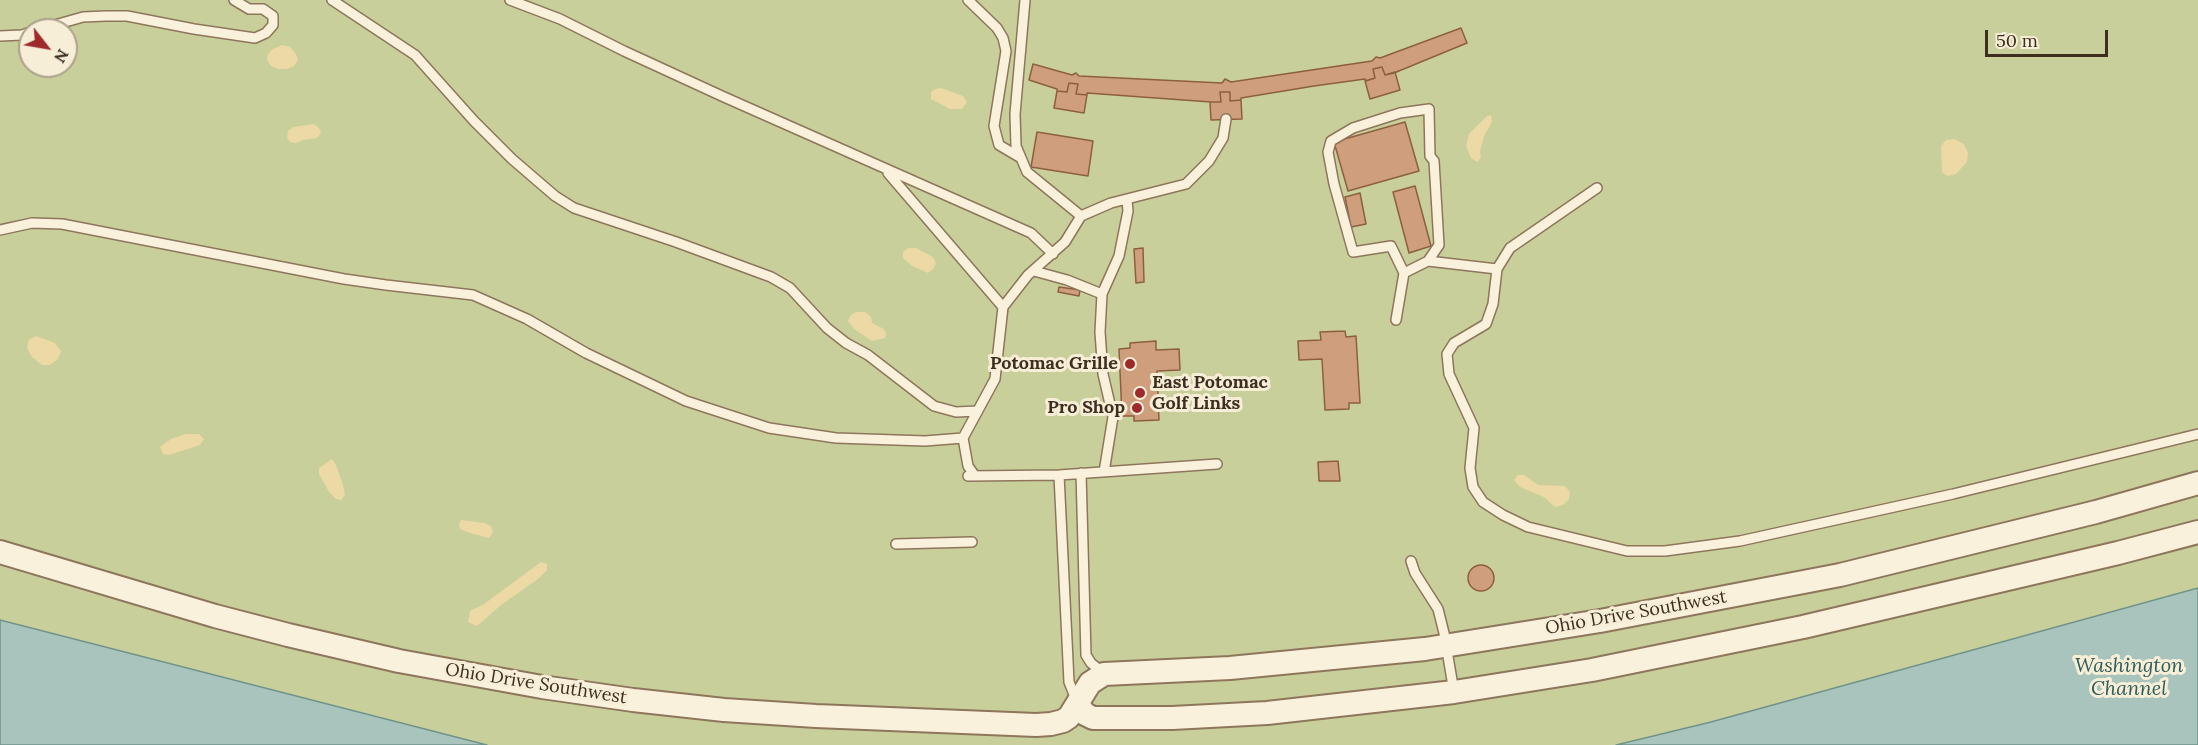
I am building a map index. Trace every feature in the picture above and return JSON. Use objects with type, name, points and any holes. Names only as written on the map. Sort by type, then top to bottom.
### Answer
[{"type":"street","name":"Ohio Drive Southwest","points":[[0,552],[204,613],[307,640],[446,670],[582,694],[694,707],[785,714],[1036,725],[1063,721],[1074,712],[1090,683],[1104,674],[1230,668],[1446,646],[1648,612],[1840,575],[2096,512],[2198,483]]},
{"type":"street","points":[[1078,705],[1085,714],[1093,718],[1172,718],[1275,712],[1454,692],[1592,670],[1803,627],[2118,554],[2198,532]]},
{"type":"lane","points":[[78,18],[127,16],[255,38],[266,33],[273,25],[273,16],[263,9],[249,9],[234,0]]},
{"type":"lane","points":[[332,0],[415,55],[474,122],[555,196],[574,208],[771,277],[790,288],[827,328],[846,343],[868,355],[934,406],[956,412],[977,411]]},
{"type":"lane","points":[[510,0],[560,19],[634,56],[886,171],[1031,233],[1053,254]]},
{"type":"lane","points":[[968,0],[1004,38],[1006,51],[994,126],[999,145],[1022,159]]},
{"type":"lane","points":[[1026,0],[1015,114],[1016,146],[1027,172],[1081,216]]},
{"type":"lane","points":[[0,36],[18,35]]},
{"type":"lane","points":[[1396,320],[1404,273],[1391,246],[1353,252],[1334,184],[1328,152],[1331,141],[1353,128],[1400,113],[1429,109],[1430,156],[1434,161],[1439,245],[1428,261],[1404,273]]},
{"type":"lane","points":[[1217,464],[1059,475],[972,476],[963,438],[995,379],[1003,307],[1034,271],[1065,242],[1081,216],[1111,203],[1186,184],[1209,161],[1223,138],[1226,119]]},
{"type":"lane","points":[[886,171],[1003,307]]},
{"type":"lane","points":[[1597,188],[1510,248],[1497,269],[1493,304],[1486,324],[1454,344],[1448,354],[1449,374],[1474,428],[1470,468],[1473,487],[1483,502],[1528,527],[1627,550],[1665,551],[1740,540],[1953,494],[2198,434]]},
{"type":"lane","points":[[1104,472],[1113,417],[1102,363],[1100,332],[1102,294],[1119,256],[1128,211],[1127,200]]},
{"type":"lane","points":[[0,230],[32,223],[62,224],[344,279],[472,295],[527,319],[586,353],[686,401],[769,428],[836,438],[925,441],[963,438]]},
{"type":"lane","points":[[1428,261],[1497,269]]},
{"type":"lane","points":[[1034,271],[1067,280],[1102,294]]},
{"type":"lane","points":[[1081,473],[1086,654],[1091,663],[1104,674]]},
{"type":"lane","points":[[1059,475],[1069,682],[1078,705]]},
{"type":"lane","points":[[896,544],[972,542]]},
{"type":"lane","points":[[1411,561],[1415,573],[1438,609],[1454,692]]},
{"type":"green space","points":[[0,0],[2198,0],[2198,588],[1711,722],[1616,745],[487,745],[0,620]]},
{"type":"sand","points":[[282,45],[290,47],[298,60],[294,66],[287,69],[271,66],[267,60],[268,54],[273,49]]},
{"type":"sand","points":[[941,88],[963,96],[967,102],[962,109],[950,109],[931,99],[931,92]]},
{"type":"sand","points":[[1491,115],[1492,122],[1484,136],[1480,151],[1481,158],[1477,162],[1471,158],[1466,146],[1469,134],[1487,116]]},
{"type":"sand","points":[[314,124],[321,133],[317,138],[296,143],[290,142],[287,138],[288,131],[293,127]]},
{"type":"sand","points":[[1954,139],[1964,144],[1968,153],[1967,162],[1956,174],[1947,176],[1942,172],[1941,146],[1946,140]]},
{"type":"sand","points":[[908,248],[916,248],[933,257],[936,263],[933,269],[928,273],[912,266],[903,258],[903,252]]},
{"type":"sand","points":[[856,312],[865,312],[871,317],[872,323],[884,329],[885,338],[872,341],[854,329],[848,321]]},
{"type":"sand","points":[[36,336],[55,343],[61,351],[58,359],[50,365],[42,365],[32,357],[27,348],[29,340]]},
{"type":"sand","points":[[186,434],[199,434],[204,439],[200,445],[169,455],[163,454],[160,447],[171,439]]},
{"type":"sand","points":[[332,459],[343,485],[345,495],[341,500],[336,499],[329,492],[319,474],[319,468]]},
{"type":"sand","points":[[1518,475],[1524,475],[1538,485],[1565,486],[1570,492],[1569,499],[1563,505],[1555,507],[1544,497],[1520,487],[1514,480]]},
{"type":"sand","points":[[461,520],[484,523],[491,526],[493,532],[489,538],[467,532],[460,529]]},
{"type":"sand","points":[[541,562],[547,564],[547,570],[538,579],[501,605],[477,626],[468,622],[470,611],[484,604]]},
{"type":"water","name":"Washington Channel","points":[[2198,588],[2198,745],[1616,745],[1711,722]]},
{"type":"water","points":[[0,620],[487,745],[0,745]]},
{"type":"building","points":[[1461,28],[1467,43],[1394,73],[1385,75],[1382,67],[1373,69],[1375,78],[1366,81],[1365,79],[1314,86],[1241,98],[1241,100],[1230,101],[1230,92],[1220,92],[1221,102],[1076,94],[1078,84],[1069,83],[1067,92],[1057,91],[1057,89],[1029,80],[1033,64],[1072,75],[1076,73],[1079,76],[1222,83],[1225,79],[1231,82],[1372,61],[1376,57],[1380,58]]},
{"type":"building","points":[[1382,67],[1385,75],[1395,72],[1400,90],[1370,99],[1365,81],[1375,78],[1373,69]]},
{"type":"building","points":[[1069,83],[1078,84],[1076,94],[1087,95],[1084,113],[1054,108],[1057,91],[1067,92]]},
{"type":"building","points":[[1220,92],[1230,92],[1230,101],[1241,100],[1242,119],[1211,120],[1210,102],[1221,102]]},
{"type":"building","points":[[1405,122],[1419,171],[1348,191],[1334,142]]},
{"type":"building","points":[[1037,132],[1093,141],[1088,176],[1031,167]]},
{"type":"building","points":[[1415,186],[1431,246],[1409,253],[1393,192]]},
{"type":"building","points":[[1360,193],[1366,224],[1351,227],[1345,197]]},
{"type":"building","points":[[1143,248],[1144,282],[1136,283],[1134,249]]},
{"type":"building","points":[[1059,287],[1080,290],[1079,296],[1058,292]]},
{"type":"building","points":[[1345,331],[1346,337],[1356,336],[1360,403],[1349,403],[1349,409],[1325,410],[1322,359],[1299,360],[1298,341],[1321,340],[1320,332]]},
{"type":"building","name":"East Potomac Golf Links","points":[[1156,341],[1156,350],[1179,349],[1180,370],[1157,371],[1159,420],[1134,421],[1134,416],[1122,416],[1119,349],[1130,348],[1130,343]]},
{"type":"building","points":[[1338,461],[1340,481],[1319,481],[1318,462]]},
{"type":"building","points":[[1481,565],[1490,569],[1494,578],[1490,587],[1481,591],[1472,587],[1468,578],[1472,569]]},
{"type":"place","name":"Potomac Grille","points":[[1130,364]]},
{"type":"place","name":"East Potomac Golf Links","points":[[1140,393]]},
{"type":"place","name":"Pro Shop","points":[[1137,408]]}]
